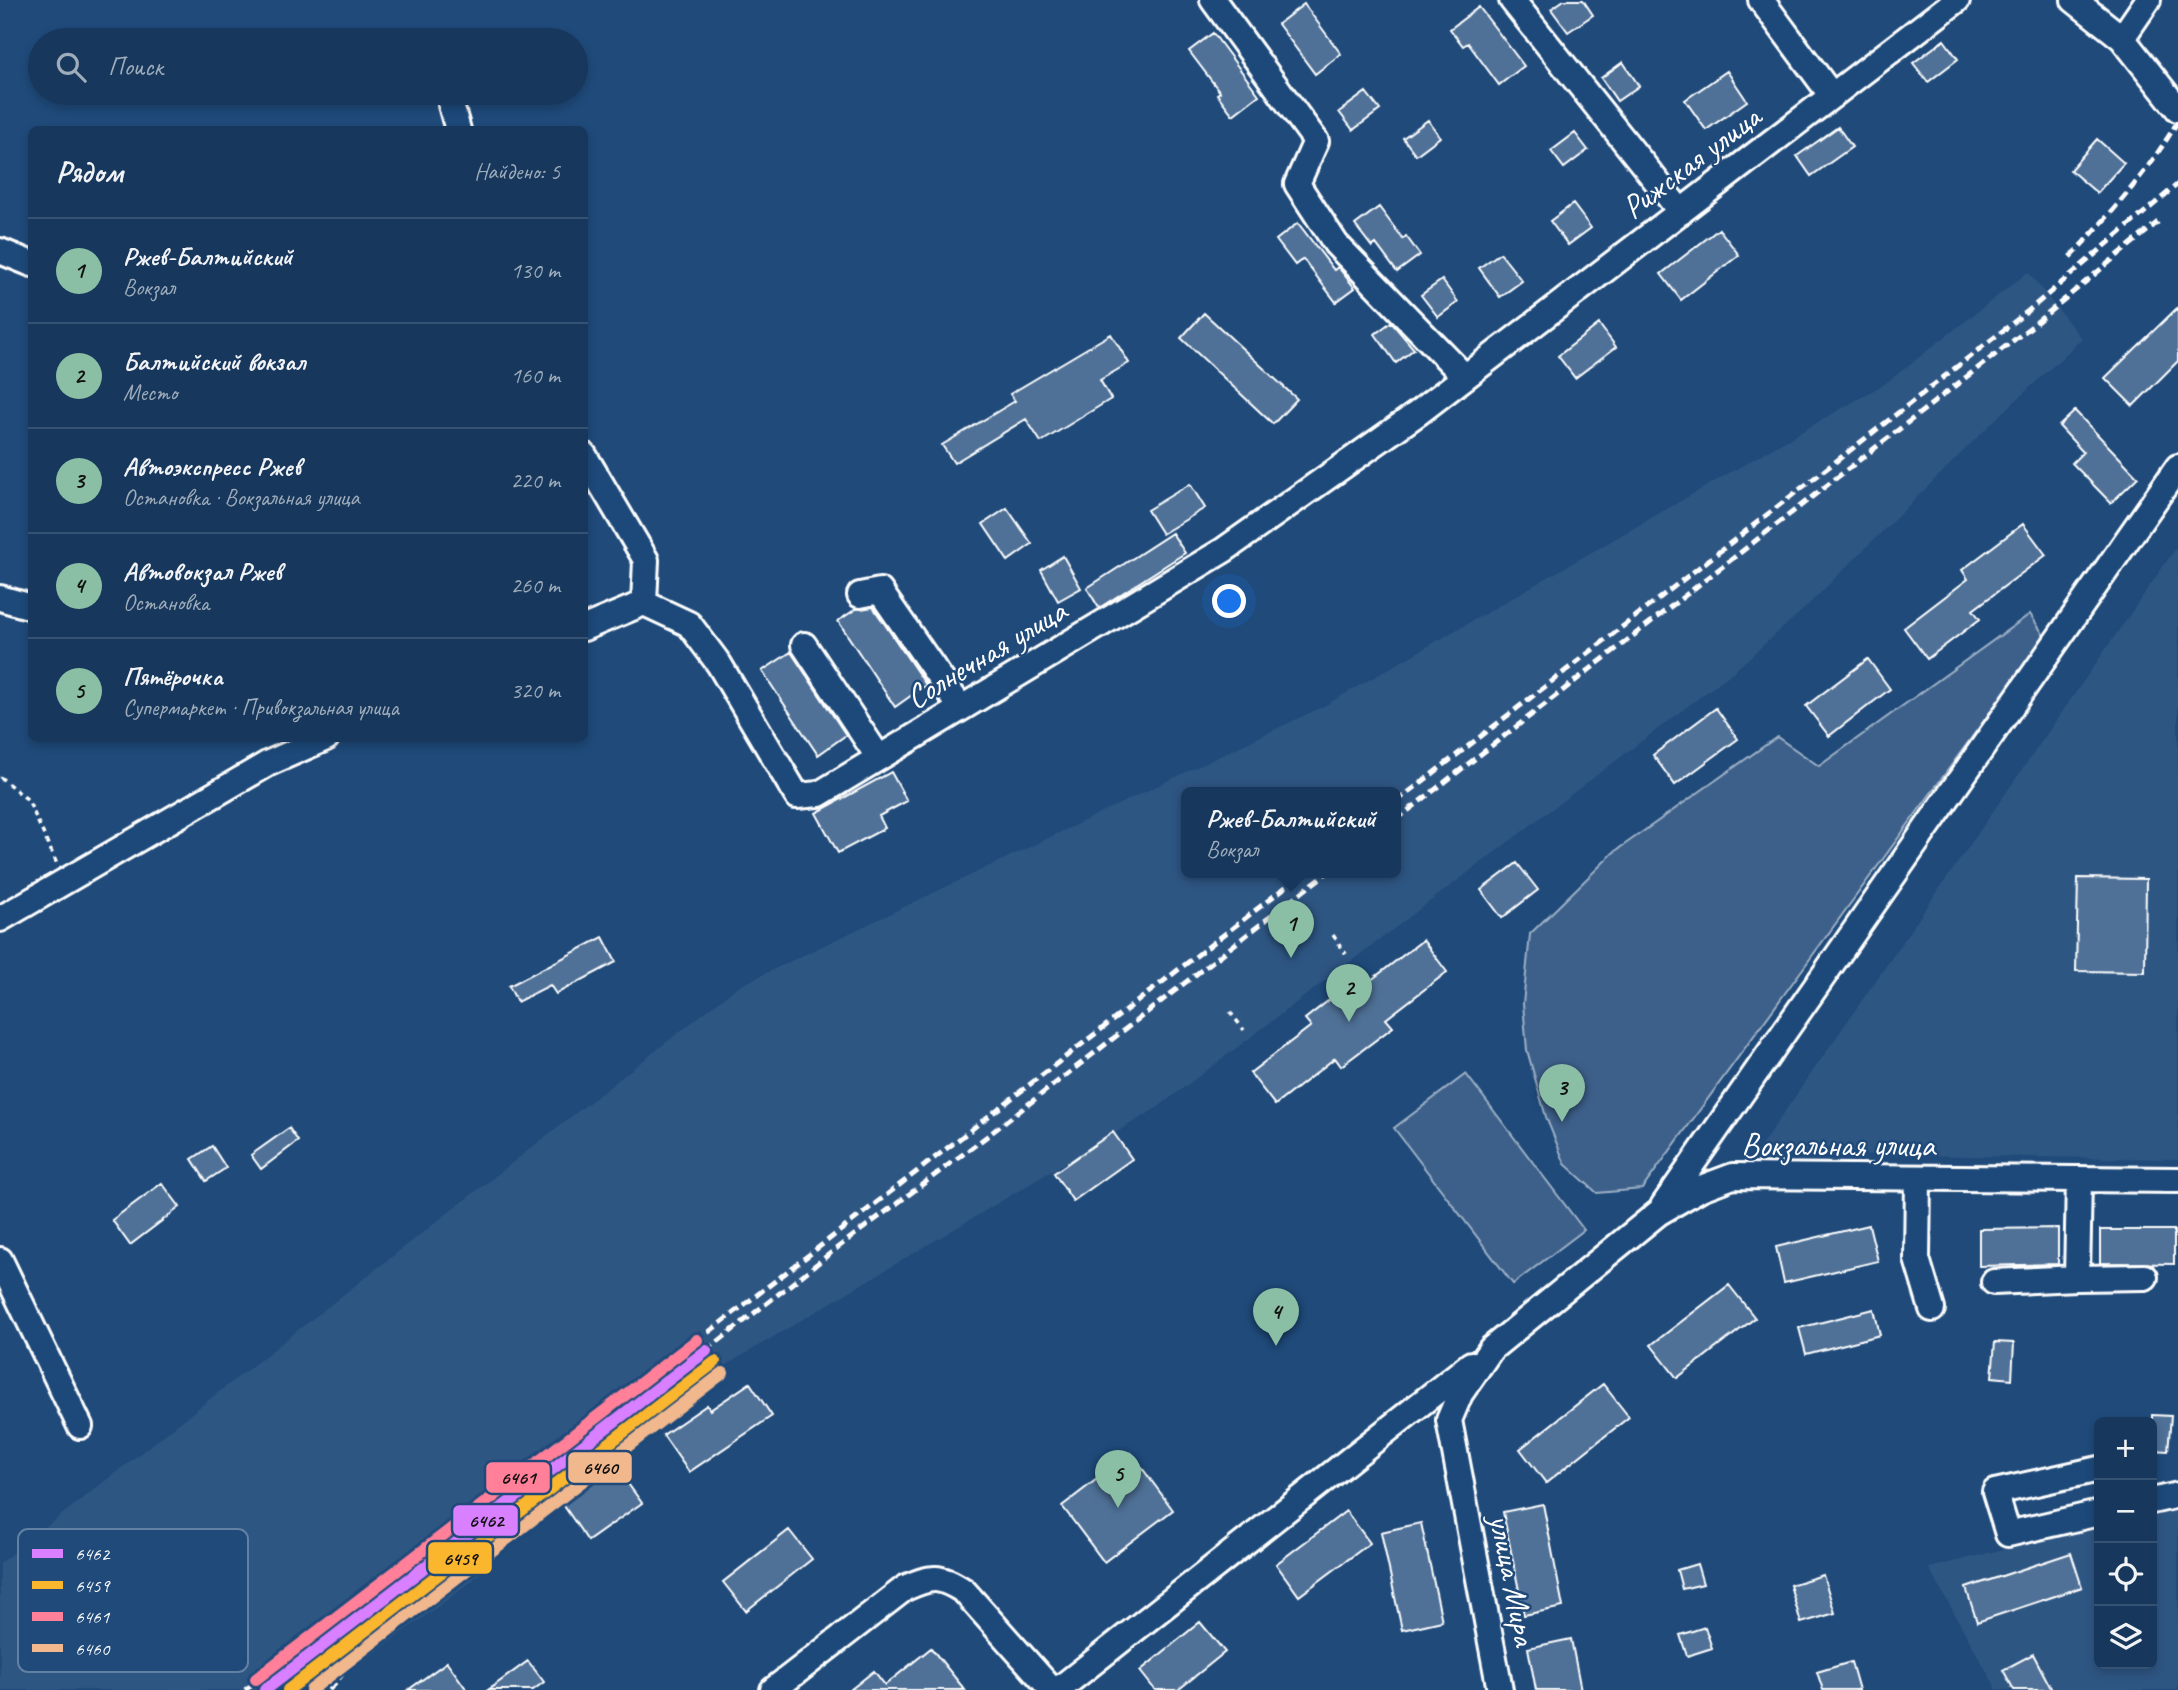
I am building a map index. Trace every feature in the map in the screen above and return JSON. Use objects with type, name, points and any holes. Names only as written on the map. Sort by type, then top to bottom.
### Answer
[{"type":"street","points":[[1213,0],[1316,141],[1297,184],[1336,244],[1465,377]]},
{"type":"street","points":[[1512,0],[1681,212]]},
{"type":"street","points":[[1761,0],[1832,96]]},
{"type":"street","name":"Рижская улица","points":[[1465,377],[1957,0]]},
{"type":"street","points":[[2074,0],[2122,38],[2178,109]]},
{"type":"street","points":[[2122,38],[2148,0]]},
{"type":"street","points":[[451,106],[457,126]]},
{"type":"street","points":[[0,251],[28,262]]},
{"type":"street","name":"Солнечная улица","points":[[643,603],[689,624],[719,664],[797,796],[819,794],[1224,550],[1465,377]]},
{"type":"street","points":[[588,462],[646,560],[643,603],[588,626]]},
{"type":"street","points":[[1658,1213],[2178,467]]},
{"type":"street","points":[[860,596],[880,592],[961,708]]},
{"type":"street","points":[[0,598],[28,606]]},
{"type":"street","points":[[804,645],[878,758]]},
{"type":"street","points":[[0,919],[269,763],[317,742]]},
{"type":"street","name":"Вокзальная улица","points":[[1461,1482],[1449,1420],[1460,1394],[1491,1349],[1658,1213],[1701,1188],[1733,1176],[2178,1180]]},
{"type":"street","points":[[1917,1178],[1917,1259],[1932,1308]]},
{"type":"street","points":[[2077,1278],[2079,1179]]},
{"type":"street","points":[[0,1260],[80,1426]]},
{"type":"street","points":[[1994,1282],[2146,1277]]},
{"type":"street","points":[[1058,1690],[1491,1349]]},
{"type":"street","points":[[1398,1423],[1415,1419],[1426,1420],[1435,1425],[1441,1432],[1461,1482]]},
{"type":"street","points":[[2094,1470],[1995,1492],[2008,1534],[2094,1514]]},
{"type":"street","name":"улица Мира","points":[[1461,1482],[1500,1690]]},
{"type":"street","points":[[2157,1499],[2178,1495]]},
{"type":"street","points":[[773,1690],[905,1588],[936,1578],[947,1580],[964,1591],[1052,1690]]},
{"type":"path","points":[[0,777],[28,800],[65,881]]},
{"type":"path","points":[[1333,935],[1346,954]]},
{"type":"path","points":[[1230,1012],[1244,1030]]},
{"type":"shaded area","points":[[2028,272],[2082,339],[1995,420],[1804,609],[1733,672],[1157,1108],[678,1394],[468,1584],[325,1690],[0,1690],[0,1563],[18,1549],[18,1672],[248,1672],[248,1529],[44,1529],[737,987],[1322,707],[1886,383]]},
{"type":"shaded area","points":[[2178,545],[2178,1159],[1756,1153]]},
{"type":"shaded area","points":[[2030,614],[2045,637],[1642,1189],[1597,1193],[1565,1164],[1546,1117],[1527,1050],[1523,1004],[1530,934],[1614,852],[1777,737],[1819,766]]},
{"type":"shaded area","points":[[1466,1074],[1584,1230],[1513,1284],[1394,1128]]},
{"type":"shaded area","points":[[2176,1505],[2178,1515],[2178,1690],[1997,1690],[1929,1568],[2094,1526],[2094,1669],[2157,1669],[2157,1510]]},
{"type":"building","points":[[1564,0],[1583,0],[1593,15],[1568,32],[1551,9]]},
{"type":"building","points":[[1304,4],[1341,54],[1315,74],[1278,24]]},
{"type":"building","points":[[1479,7],[1524,66],[1499,85],[1468,43],[1463,46],[1450,29]]},
{"type":"building","points":[[1213,33],[1259,95],[1233,115],[1217,94],[1220,92],[1189,51]]},
{"type":"building","points":[[1944,40],[1958,59],[1928,82],[1913,63]]},
{"type":"building","points":[[1623,62],[1639,86],[1617,101],[1601,78]]},
{"type":"building","points":[[1727,71],[1747,101],[1706,130],[1685,100]]},
{"type":"building","points":[[1366,92],[1380,110],[1353,130],[1339,112]]},
{"type":"building","points":[[1428,120],[1440,137],[1416,155],[1403,138]]},
{"type":"building","points":[[1838,127],[1852,147],[1811,176],[1797,156]]},
{"type":"building","points":[[1575,133],[1588,150],[1564,168],[1551,151]]},
{"type":"building","points":[[2097,139],[2124,163],[2097,193],[2070,170]]},
{"type":"building","points":[[1573,204],[1591,228],[1568,245],[1550,221]]},
{"type":"building","points":[[1379,207],[1403,239],[1406,236],[1420,255],[1397,272],[1376,244],[1372,247],[1355,225]]},
{"type":"building","points":[[1298,223],[1334,270],[1338,267],[1355,288],[1336,302],[1303,259],[1295,265],[1276,240]]},
{"type":"building","points":[[1719,229],[1739,255],[1681,300],[1661,274]]},
{"type":"building","points":[[1500,253],[1522,281],[1500,297],[1479,268]]},
{"type":"building","points":[[1442,280],[1458,302],[1438,317],[1421,295]]},
{"type":"building","points":[[2178,307],[2178,361],[2133,406],[2105,378]]},
{"type":"building","points":[[1204,313],[1297,399],[1273,424],[1181,338]]},
{"type":"building","points":[[1391,322],[1414,349],[1396,363],[1375,334]]},
{"type":"building","points":[[1599,324],[1616,347],[1575,378],[1558,356]]},
{"type":"building","points":[[1111,334],[1129,363],[1100,380],[1111,399],[1041,442],[1026,419],[954,463],[942,445],[1015,401],[1010,394]]},
{"type":"building","points":[[2075,411],[2138,477],[2111,503],[2072,463],[2083,452],[2059,426]]},
{"type":"building","points":[[1190,484],[1205,508],[1162,534],[1147,510]]},
{"type":"building","points":[[1007,508],[1032,544],[1008,561],[983,524]]},
{"type":"building","points":[[2023,524],[2046,555],[1973,610],[1980,619],[1927,659],[1904,628],[1968,579],[1962,570]]},
{"type":"building","points":[[1172,533],[1185,553],[1099,608],[1087,588]]},
{"type":"building","points":[[1063,556],[1081,588],[1058,601],[1041,570]]},
{"type":"building","points":[[873,607],[926,685],[895,707],[838,621],[856,609]]},
{"type":"building","points":[[791,652],[846,735],[818,755],[762,671]]},
{"type":"building","points":[[1868,659],[1890,689],[1829,736],[1806,706]]},
{"type":"building","points":[[1716,708],[1738,739],[1675,785],[1653,755]]},
{"type":"building","points":[[891,772],[907,801],[879,816],[885,828],[838,853],[816,813]]},
{"type":"building","points":[[1517,863],[1538,890],[1502,918],[1481,890]]},
{"type":"building","points":[[2078,878],[2146,879],[2145,972],[2076,971]]},
{"type":"building","points":[[603,937],[616,962],[556,994],[550,985],[517,1002],[509,986]]},
{"type":"building","points":[[1423,940],[1447,972],[1386,1019],[1393,1027],[1341,1066],[1335,1058],[1275,1105],[1250,1073],[1311,1026],[1305,1019],[1356,979],[1362,987]]},
{"type":"building","points":[[289,1128],[298,1141],[261,1169],[251,1155]]},
{"type":"building","points":[[1113,1132],[1132,1159],[1073,1201],[1054,1173]]},
{"type":"building","points":[[212,1146],[226,1168],[206,1181],[192,1159]]},
{"type":"building","points":[[162,1183],[180,1207],[130,1245],[112,1220]]},
{"type":"building","points":[[1869,1225],[1878,1261],[1784,1283],[1776,1247]]},
{"type":"building","points":[[2058,1228],[2058,1264],[1979,1266],[1979,1229]]},
{"type":"building","points":[[2100,1230],[2174,1230],[2174,1264],[2100,1263]]},
{"type":"building","points":[[1729,1285],[1755,1318],[1677,1378],[1651,1345]]},
{"type":"building","points":[[1874,1309],[1880,1335],[1806,1354],[1799,1328]]},
{"type":"building","points":[[1995,1342],[2014,1343],[2012,1379],[1992,1377]]},
{"type":"building","points":[[750,1383],[772,1416],[689,1472],[663,1435],[707,1405],[710,1410]]},
{"type":"building","points":[[1603,1384],[1629,1417],[1546,1483],[1520,1449]]},
{"type":"building","points":[[2171,1416],[2168,1451],[2157,1450],[2157,1417],[2152,1417]]},
{"type":"building","points":[[1131,1453],[1173,1510],[1104,1562],[1062,1506]]},
{"type":"building","points":[[615,1466],[642,1503],[588,1541],[562,1503]]},
{"type":"building","points":[[1543,1504],[1563,1607],[1524,1615],[1503,1512]]},
{"type":"building","points":[[1346,1511],[1370,1543],[1299,1596],[1276,1564]]},
{"type":"building","points":[[1421,1523],[1442,1621],[1402,1630],[1381,1532]]},
{"type":"building","points":[[789,1530],[812,1559],[746,1611],[723,1582]]},
{"type":"building","points":[[2071,1553],[2082,1587],[1977,1622],[1966,1588]]},
{"type":"building","points":[[1697,1564],[1703,1584],[1682,1589],[1677,1570]]},
{"type":"building","points":[[1823,1575],[1835,1613],[1801,1623],[1790,1585]]},
{"type":"building","points":[[1200,1622],[1225,1652],[1178,1690],[1155,1690],[1140,1671]]},
{"type":"building","points":[[1705,1627],[1712,1648],[1687,1656],[1680,1635]]},
{"type":"building","points":[[1571,1639],[1581,1690],[1536,1690],[1528,1648]]},
{"type":"building","points":[[931,1648],[965,1690],[850,1690],[874,1671],[885,1685]]},
{"type":"building","points":[[2033,1654],[2052,1690],[2014,1690],[2003,1670]]},
{"type":"building","points":[[528,1661],[544,1682],[533,1690],[488,1690]]},
{"type":"building","points":[[447,1662],[467,1690],[408,1690]]},
{"type":"building","points":[[1851,1662],[1859,1690],[1823,1690],[1817,1672]]},
{"type":"railway","points":[[2070,257],[2128,192],[2178,121]]},
{"type":"railway","points":[[1401,798],[2028,311],[2178,184]]},
{"type":"railway","points":[[1401,816],[2032,326],[2158,222]]},
{"type":"railway","points":[[245,1690],[1297,878]]},
{"type":"railway","points":[[706,1351],[1320,878]]},
{"type":"railway","points":[[329,1690],[451,1546]]},
{"type":"railway","points":[[298,1690],[372,1626]]},
{"type":"transit line","name":"6461","points":[[256,1679],[697,1340]]},
{"type":"transit line","name":"6462","points":[[265,1690],[706,1351]]},
{"type":"transit line","name":"6459","points":[[288,1690],[715,1362]]},
{"type":"transit line","name":"6460","points":[[311,1690],[723,1373]]},
{"type":"place","name":"Ржев-Балтийский","points":[[1291,958]]},
{"type":"place","name":"Балтийский вокзал","points":[[1349,1022]]},
{"type":"place","name":"Автоэкспресс Ржев","points":[[1562,1122]]},
{"type":"place","name":"Автовокзал Ржев","points":[[1276,1346]]},
{"type":"place","name":"Пятёрочка","points":[[1118,1508]]}]
